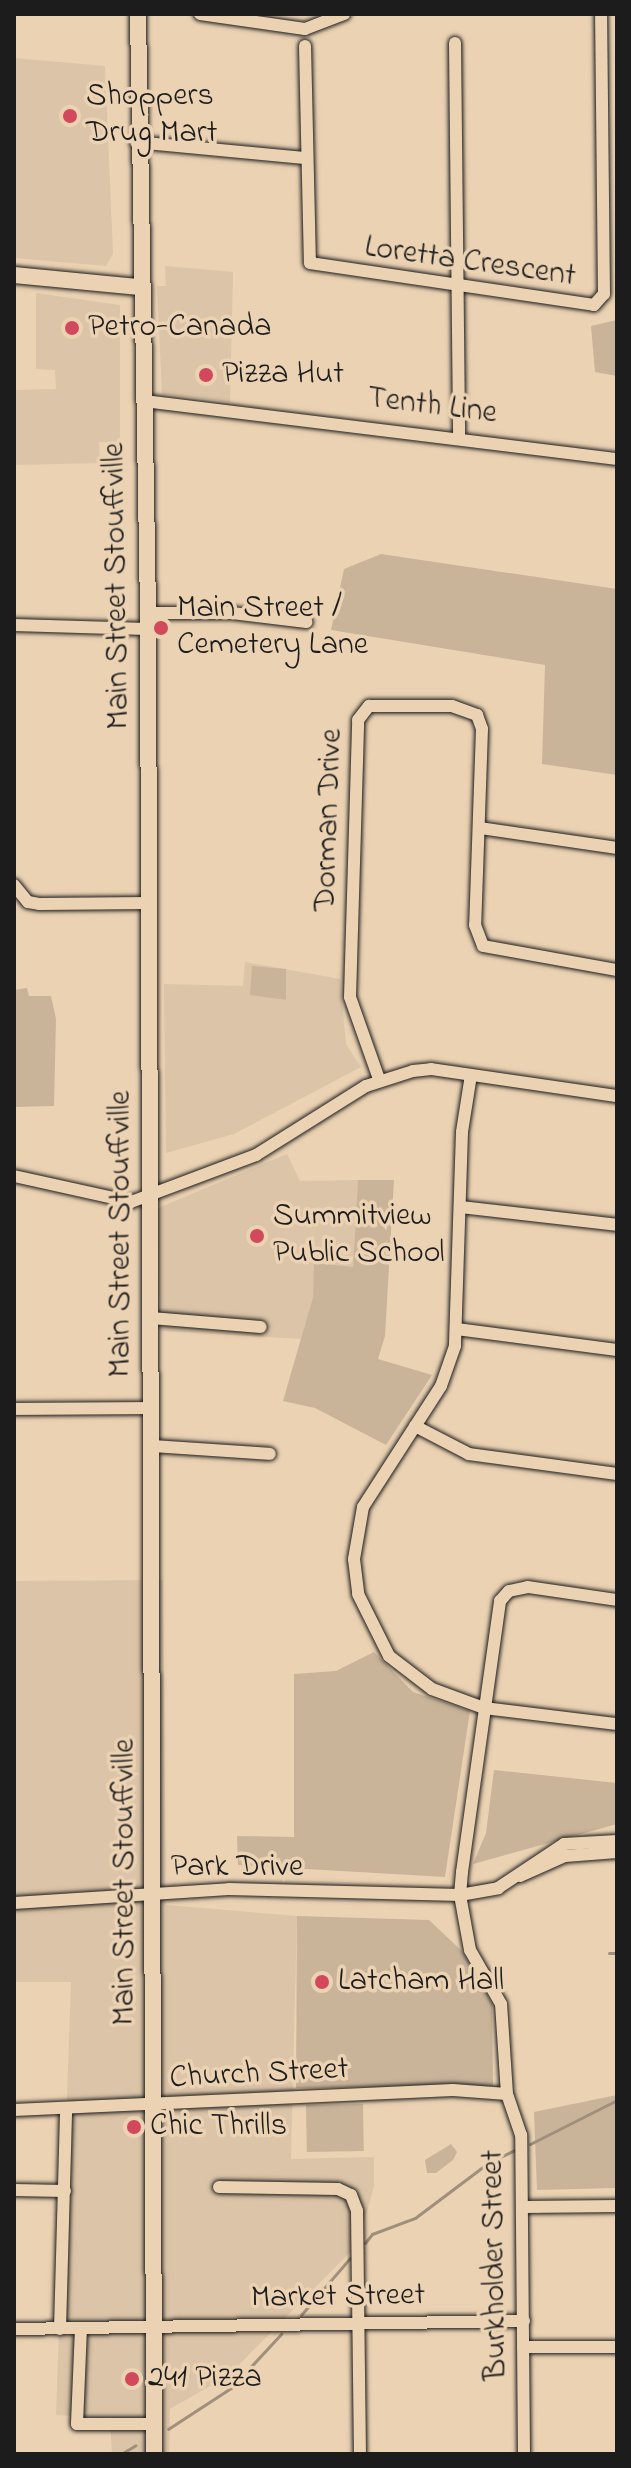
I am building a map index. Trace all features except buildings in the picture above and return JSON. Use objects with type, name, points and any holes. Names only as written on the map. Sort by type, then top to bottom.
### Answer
[{"type":"main road","name":"Main Street Stouffville","points":[[138,14],[136,142],[148,621],[155,1893],[154,2454]]},
{"type":"main road","points":[[14,275],[139,287]]},
{"type":"street","points":[[200,14],[305,29],[344,14]]},
{"type":"street","name":"Loretta Crescent","points":[[305,46],[310,263],[583,306],[600,302],[604,294],[601,14]]},
{"type":"street","points":[[455,43],[459,438]]},
{"type":"street","points":[[136,142],[306,158]]},
{"type":"street","name":"Tenth Line","points":[[144,401],[617,459]]},
{"type":"street","points":[[14,625],[148,621],[232,613],[306,622]]},
{"type":"street","name":"Dorman Drive","points":[[379,1079],[350,997],[356,749],[362,712],[381,704],[452,706],[477,715],[482,729],[475,925],[483,946],[617,970]]},
{"type":"street","points":[[480,828],[617,848]]},
{"type":"street","points":[[14,885],[28,902],[39,904],[149,903]]},
{"type":"street","points":[[14,1176],[131,1202],[256,1155],[379,1079],[431,1069],[617,1096]]},
{"type":"street","points":[[471,1075],[462,1132],[457,1329],[441,1386],[363,1507],[354,1559],[358,1594],[389,1656],[413,1678],[453,1700],[484,1708],[617,1724]]},
{"type":"street","points":[[460,1207],[617,1225]]},
{"type":"street","points":[[151,1318],[261,1327]]},
{"type":"street","points":[[457,1329],[617,1350]]},
{"type":"street","points":[[14,1409],[150,1408]]},
{"type":"street","points":[[415,1426],[469,1454],[617,1474]]},
{"type":"street","points":[[151,1446],[270,1454]]},
{"type":"street","points":[[460,1895],[496,1612],[503,1595],[528,1587],[617,1600]]},
{"type":"street","name":"Park Drive","points":[[14,1903],[229,1889],[460,1895],[498,1888],[564,1844],[617,1841]]},
{"type":"street","name":"Park Drive","points":[[513,1878],[565,1856],[617,1852]]},
{"type":"street","name":"Burkholder Street","points":[[460,1895],[470,1950],[501,2004],[507,2094],[520,2130],[524,2207],[524,2454]]},
{"type":"street","name":"Church Street","points":[[14,2110],[153,2107],[453,2090],[507,2094]]},
{"type":"street","points":[[60,2329],[66,2109]]},
{"type":"street","points":[[219,2187],[338,2189],[351,2195],[357,2214],[360,2454]]},
{"type":"street","points":[[14,2190],[65,2191]]},
{"type":"street","points":[[524,2207],[617,2206]]},
{"type":"street","name":"Market Street","points":[[14,2329],[524,2321]]},
{"type":"street","points":[[81,2328],[77,2424],[155,2424]]},
{"type":"street","points":[[523,2347],[617,2347]]},
{"type":"shaded area","points":[[14,58],[105,66],[113,254],[106,266],[14,258]]},
{"type":"shaded area","points":[[165,266],[233,272],[230,402],[162,394],[157,286],[166,286]]},
{"type":"shaded area","points":[[36,293],[120,305],[120,443],[99,442],[100,463],[15,465],[14,390],[56,389],[55,370],[36,369]]},
{"type":"shaded area","points":[[617,320],[617,376],[595,372],[591,326]]},
{"type":"shaded area","points":[[381,554],[617,589],[617,775],[542,764],[545,665],[331,630],[344,569]]},
{"type":"shaded area","points":[[245,962],[340,979],[346,1044],[361,1067],[234,1134],[166,1153],[164,984],[243,986]]},
{"type":"shaded area","points":[[252,966],[286,969],[286,1000],[250,995]]},
{"type":"shaded area","points":[[27,988],[29,996],[51,996],[56,1019],[54,1106],[14,1107],[14,990]]},
{"type":"shaded area","name":"Summitview Public School","points":[[287,1154],[300,1181],[358,1180],[353,1268],[315,1264],[313,1297],[301,1339],[160,1331],[158,1208]]},
{"type":"shaded area","points":[[358,1180],[394,1180],[385,1336],[378,1359],[432,1375],[386,1445],[315,1408],[283,1401],[313,1297],[314,1263],[353,1267]]},
{"type":"shaded area","points":[[163,1580],[166,1905],[297,1916],[291,2159],[374,2157],[374,2186],[358,2244],[229,2375],[170,2409],[169,2454],[112,2454],[110,2418],[56,2415],[71,1982],[14,1982],[16,1581]]},
{"type":"shaded area","points":[[374,1652],[413,1692],[470,1711],[445,1877],[238,1865],[237,1836],[294,1837],[294,1674],[336,1671]]},
{"type":"shaded area","points":[[494,1770],[617,1783],[617,1824],[473,1864],[486,1833]]},
{"type":"shaded area","points":[[297,1916],[429,1920],[463,1952],[492,2003],[493,2086],[296,2088]]},
{"type":"shaded area","points":[[617,2095],[617,2188],[537,2190],[534,2112]]},
{"type":"shaded area","points":[[363,2104],[364,2151],[307,2152],[306,2105]]},
{"type":"shaded area","points":[[451,2144],[457,2152],[453,2160],[436,2173],[427,2173],[425,2160]]},
{"type":"waterway","points":[[609,1953],[617,1953]]},
{"type":"waterway","points":[[530,2144],[617,2100]]},
{"type":"waterway","points":[[365,2243],[372,2234],[415,2218],[488,2163],[515,2150]]},
{"type":"waterway","points":[[301,2315],[350,2258]]},
{"type":"waterway","points":[[168,2429],[231,2388],[281,2334]]},
{"type":"waterway","points":[[121,2454],[136,2445]]},
{"type":"place","name":"Shoppers Drug Mart","points":[[70,116]]},
{"type":"place","name":"Petro-Canada","points":[[72,328]]},
{"type":"place","name":"Pizza Hut","points":[[206,375]]},
{"type":"place","name":"Main Street / Cemetery Lane","points":[[161,628]]},
{"type":"place","name":"Summitview Public School","points":[[257,1236]]},
{"type":"place","name":"Latcham Hall","points":[[322,1982]]},
{"type":"place","name":"Chic Thrills","points":[[134,2127]]},
{"type":"place","name":"241 Pizza","points":[[132,2379]]}]
